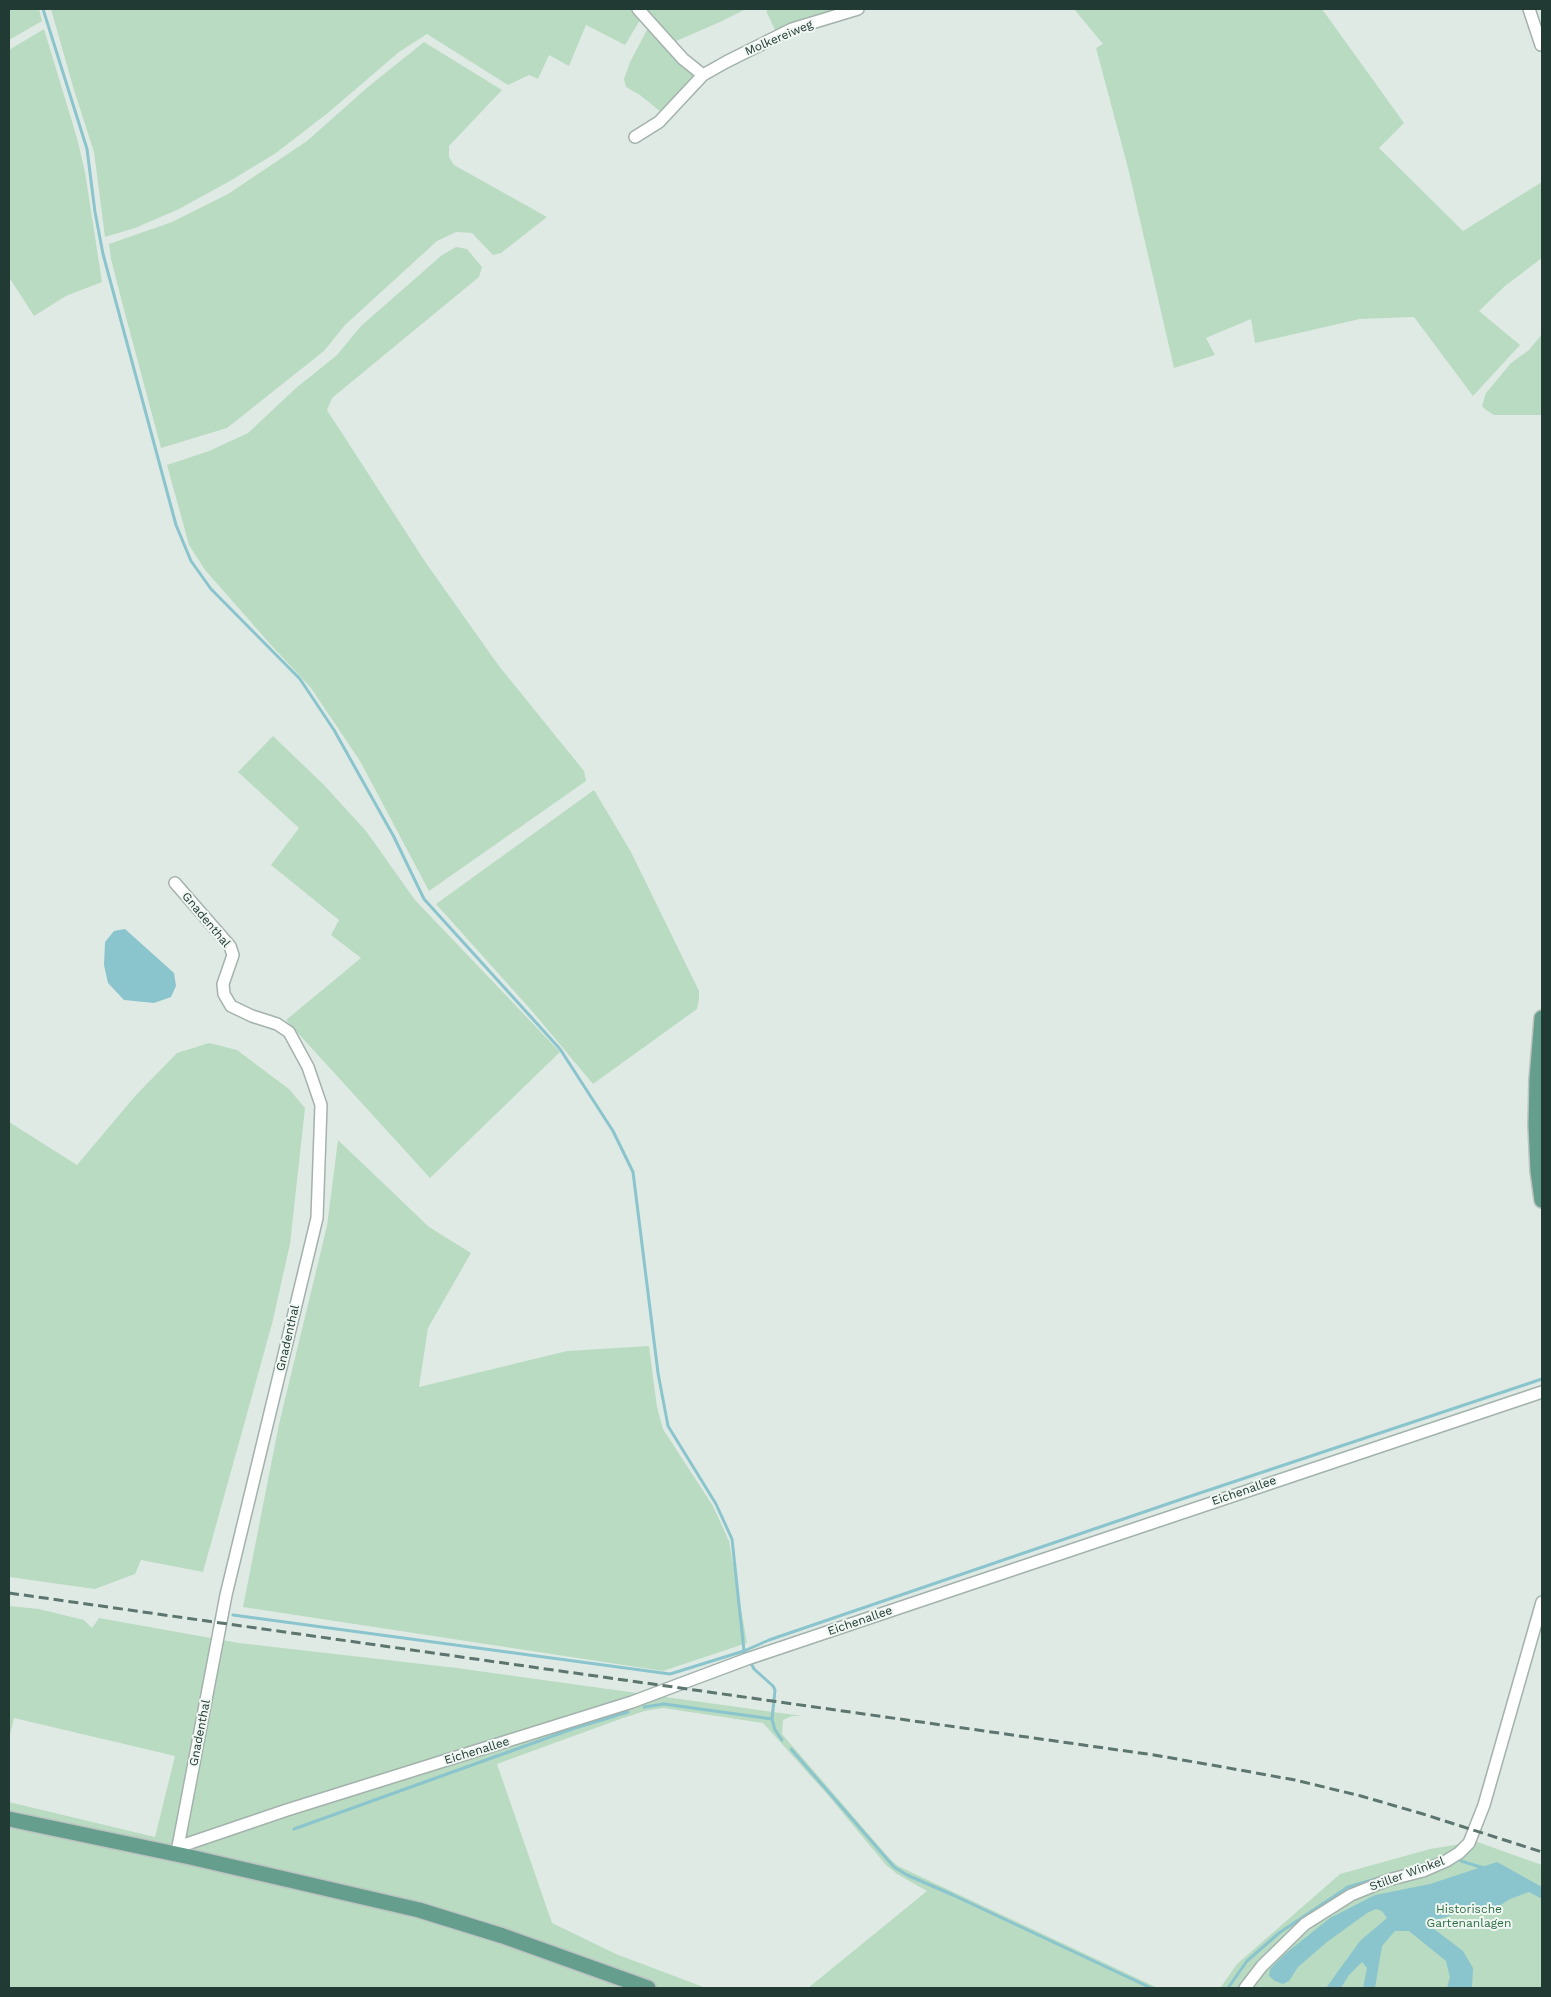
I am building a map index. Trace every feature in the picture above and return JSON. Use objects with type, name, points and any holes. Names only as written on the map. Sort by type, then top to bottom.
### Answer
[{"type":"main road","points":[[1542,1018],[1537,1079],[1536,1126],[1538,1171],[1542,1200]]},
{"type":"main road","points":[[9,1819],[177,1851],[419,1910],[503,1936],[648,1988]]},
{"type":"street","points":[[638,9],[683,58],[703,75]]},
{"type":"street","name":"Molkereiweg","points":[[635,137],[659,122],[703,75],[792,29],[858,9]]},
{"type":"street","points":[[1529,9],[1542,47]]},
{"type":"street","name":"Gnadenthal","points":[[175,883],[230,946],[233,956],[223,984],[224,994],[231,1006],[252,1016],[277,1024],[288,1032],[308,1067],[321,1105],[317,1218],[226,1595],[177,1851]]},
{"type":"street","name":"Eichenallee","points":[[177,1851],[287,1810],[632,1702],[753,1657],[1542,1392]]},
{"type":"street","name":"Stiller Winkel","points":[[1245,1988],[1262,1966],[1305,1924],[1351,1895],[1388,1880],[1446,1862],[1470,1843],[1484,1805],[1542,1602]]},
{"type":"green space","points":[[9,9],[39,9],[42,21],[9,40]]},
{"type":"green space","points":[[51,9],[634,9],[642,17],[625,45],[586,25],[569,66],[549,55],[538,79],[529,75],[508,85],[427,34],[399,52],[329,112],[276,153],[177,210],[135,228],[105,237],[94,152]]},
{"type":"green space","points":[[642,9],[746,9],[674,42]]},
{"type":"green space","points":[[772,9],[846,9],[776,32],[766,11]]},
{"type":"green space","points":[[1074,9],[1322,9],[1404,123],[1379,148],[1463,231],[1542,182],[1542,258],[1505,286],[1479,311],[1520,345],[1473,396],[1414,317],[1360,319],[1255,343],[1251,319],[1206,338],[1215,355],[1174,368],[1128,168],[1096,48],[1103,44]]},
{"type":"green space","points":[[649,26],[697,74],[661,112],[640,95],[626,87],[624,79],[630,62]]},
{"type":"green space","points":[[44,29],[77,138],[85,172],[102,282],[66,296],[34,316],[9,277],[9,50]]},
{"type":"green space","points":[[424,42],[502,90],[449,146],[449,157],[454,165],[547,217],[501,253],[493,255],[472,233],[456,232],[437,241],[345,325],[324,351],[227,428],[161,448],[111,259],[109,244],[172,222],[228,194],[307,141],[369,86]]},
{"type":"green space","points":[[456,247],[467,249],[482,267],[479,277],[332,398],[327,410],[426,563],[499,666],[584,771],[586,781],[429,891],[360,761],[311,688],[205,570],[189,545],[167,465],[209,451],[248,433],[296,388],[337,355],[361,326],[442,255]]},
{"type":"green space","points":[[1542,334],[1542,415],[1494,415],[1486,410],[1482,406],[1486,393],[1511,363],[1529,350]]},
{"type":"green space","points":[[273,736],[324,785],[366,831],[415,900],[560,1052],[430,1178],[286,1020],[361,958],[331,935],[339,920],[271,865],[299,828],[238,772]]},
{"type":"green space","points":[[594,790],[631,852],[699,991],[699,999],[697,1009],[593,1084],[532,1011],[436,904]]},
{"type":"green space","points":[[209,1043],[237,1050],[289,1089],[305,1108],[290,1244],[272,1324],[203,1572],[141,1560],[135,1574],[95,1589],[9,1577],[9,1122],[77,1165],[136,1095],[177,1053]]},
{"type":"green space","points":[[338,1140],[429,1227],[471,1253],[428,1328],[419,1387],[567,1351],[649,1346],[657,1407],[663,1429],[713,1506],[729,1541],[747,1643],[663,1671],[243,1607],[279,1424],[327,1226]]},
{"type":"green space","points":[[9,1606],[39,1609],[84,1620],[92,1628],[99,1618],[239,1643],[457,1668],[802,1716],[792,1716],[783,1720],[782,1734],[898,1866],[1158,1988],[808,1988],[927,1891],[897,1874],[886,1865],[827,1794],[763,1723],[663,1708],[623,1718],[497,1764],[552,1923],[616,1954],[706,1988],[9,1988],[9,1802],[155,1837],[175,1756],[14,1718],[9,1739]]},
{"type":"green space","name":"Historische Gartenanlagen","points":[[1469,1839],[1542,1865],[1542,1988],[1220,1988],[1237,1964],[1340,1874],[1430,1849],[1461,1844]]},
{"type":"water","points":[[125,929],[174,973],[176,986],[171,997],[154,1003],[124,1000],[108,983],[104,965],[105,942],[114,931]]},
{"type":"water","points":[[1497,1862],[1542,1887],[1542,1899],[1529,1892],[1510,1899],[1496,1908],[1478,1908],[1435,1920],[1434,1929],[1463,1951],[1473,1968],[1472,1988],[1447,1988],[1450,1977],[1446,1961],[1409,1931],[1395,1931],[1382,1946],[1375,1988],[1363,1988],[1367,1968],[1362,1962],[1349,1975],[1341,1988],[1326,1988],[1360,1941],[1387,1918],[1382,1911],[1376,1909],[1367,1913],[1327,1942],[1298,1967],[1289,1981],[1283,1984],[1269,1976],[1270,1969],[1285,1954],[1330,1918],[1375,1895],[1430,1884]]},
{"type":"waterway","points":[[43,9],[87,149],[95,212],[103,254],[176,525],[191,561],[211,589],[300,679],[334,730],[394,837],[424,899],[560,1049],[613,1131],[633,1172],[658,1373],[668,1426],[716,1504],[732,1539],[744,1651],[747,1656]]},
{"type":"waterway","points":[[233,1615],[670,1674],[744,1651],[769,1640],[1182,1499],[1542,1379]]},
{"type":"waterway","points":[[750,1661],[754,1669],[775,1690],[772,1719],[775,1730],[782,1740]]},
{"type":"waterway","points":[[644,1707],[664,1704],[772,1719]]},
{"type":"waterway","points":[[294,1829],[575,1728],[628,1712]]},
{"type":"waterway","points":[[791,1749],[894,1867],[907,1875],[1151,1988]]},
{"type":"waterway","points":[[1461,1861],[1487,1869]]},
{"type":"waterway","points":[[1228,1988],[1247,1961],[1279,1933],[1348,1887],[1379,1878]]},
{"type":"railway","points":[[9,1593],[1154,1755],[1295,1780],[1361,1796],[1542,1852]]}]
